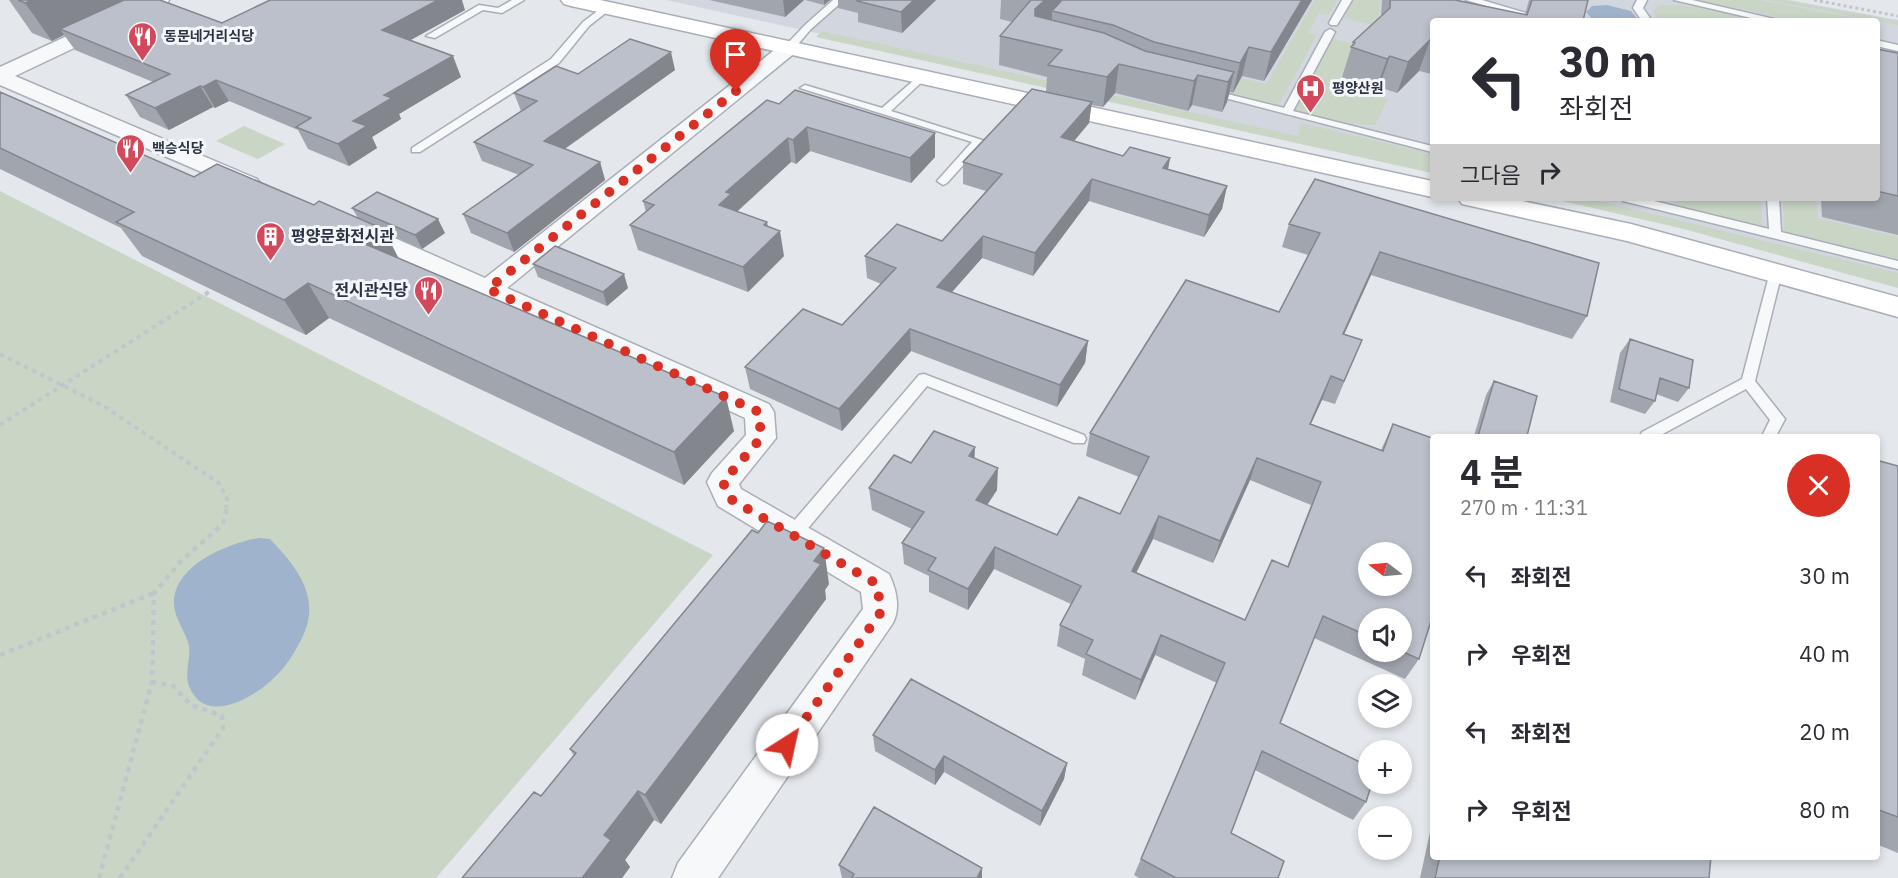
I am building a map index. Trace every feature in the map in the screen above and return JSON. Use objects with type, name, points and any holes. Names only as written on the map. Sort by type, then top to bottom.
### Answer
[{"type":"street","points":[[0,76],[160,0]]},
{"type":"street","points":[[571,0],[1430,189]]},
{"type":"street","points":[[488,289],[789,48]]},
{"type":"street","points":[[0,76],[271,193]]},
{"type":"street","points":[[1485,201],[1631,233],[1898,307]]},
{"type":"street","points":[[336,222],[759,412],[761,438],[723,482],[729,498],[877,584],[881,612],[693,878]]},
{"type":"lane","points":[[431,36],[482,7],[498,11],[519,0]]},
{"type":"lane","points":[[789,48],[808,27],[839,0]]},
{"type":"lane","points":[[1287,112],[1347,0]]},
{"type":"lane","points":[[1471,0],[1524,14]]},
{"type":"lane","points":[[1642,0],[1638,8],[1645,18]]},
{"type":"lane","points":[[1679,0],[1760,18]]},
{"type":"lane","points":[[416,150],[555,61],[586,24],[607,8]]},
{"type":"lane","points":[[1880,44],[1898,48]]},
{"type":"lane","points":[[884,112],[921,77]]},
{"type":"lane","points":[[805,88],[979,141],[943,181]]},
{"type":"lane","points":[[1200,90],[1430,148]]},
{"type":"lane","points":[[1639,201],[1898,265]]},
{"type":"lane","points":[[1773,201],[1775,235]]},
{"type":"lane","points":[[1651,434],[1748,382],[1776,272]]},
{"type":"lane","points":[[793,534],[924,379],[1079,439]]},
{"type":"lane","points":[[1748,382],[1778,419],[1770,434]]},
{"type":"path","points":[[1814,0],[1898,16]]},
{"type":"path","points":[[0,425],[212,290]]},
{"type":"path","points":[[0,354],[102,405],[219,483],[228,501],[224,524],[182,560],[154,593],[0,655]]},
{"type":"path","points":[[99,878],[152,682],[154,593]]},
{"type":"path","points":[[120,878],[223,728],[222,716],[191,705],[173,686],[152,682]]},
{"type":"shaded area","name":"평양산원","points":[[666,0],[1789,0],[1898,20],[1898,284],[1582,201],[1880,201],[1880,18],[1430,18],[1430,168]]},
{"type":"green space","points":[[1315,0],[1337,0],[1329,15],[1319,13],[1308,33],[1317,35],[1278,106],[1166,78],[1163,58],[1266,84]]},
{"type":"green space","points":[[1353,0],[1380,0],[1378,26],[1344,18]]},
{"type":"green space","points":[[1693,0],[1759,0],[1854,18],[1786,18]]},
{"type":"green space","points":[[1767,0],[1785,0],[1898,21],[1898,25],[1880,22],[1880,18],[1861,18]]},
{"type":"green space","points":[[1661,5],[1705,8],[1740,18],[1658,18],[1654,12],[1656,7]]},
{"type":"green space","points":[[822,31],[1298,136],[1301,123],[1430,154],[1430,173],[816,37]]},
{"type":"green space","points":[[1332,39],[1369,47],[1340,77],[1360,85],[1357,88],[1388,99],[1375,125],[1352,124],[1294,110]]},
{"type":"green space","points":[[244,126],[285,144],[258,159],[216,141]]},
{"type":"green space","points":[[0,191],[713,555],[436,878],[0,878]]},
{"type":"green space","points":[[1562,201],[1598,201],[1898,273],[1898,288],[1684,229]]},
{"type":"green space","points":[[1672,201],[1761,201],[1762,226],[1683,207]]},
{"type":"green space","points":[[1783,201],[1816,201],[1818,218],[1898,237],[1898,259],[1784,232]]},
{"type":"water","points":[[1607,5],[1631,11],[1637,18],[1591,18],[1586,12],[1592,6]]},
{"type":"water","points":[[259,538],[270,539],[289,561],[304,584],[308,596],[307,623],[302,638],[290,658],[267,684],[257,692],[231,704],[219,707],[207,705],[197,698],[189,686],[187,676],[189,646],[175,609],[176,590],[183,578],[205,558],[233,545]]},
{"type":"building","points":[[124,0],[160,0],[222,23],[270,0],[438,0],[382,30],[453,56],[384,95],[392,98],[353,121],[367,126],[338,144],[296,127],[311,118],[216,80],[155,108],[126,95],[170,74],[60,29]]},
{"type":"building","points":[[857,0],[914,0],[901,12]]},
{"type":"building","points":[[1031,0],[1045,0],[1035,9],[1035,16],[1104,33],[1145,51],[1234,72],[1228,82],[1198,75],[1194,81],[1119,64],[1107,77],[1048,65],[1062,50],[1000,36]]},
{"type":"building","points":[[1062,0],[1302,0],[1271,52],[1249,47],[1240,63],[1154,42],[1113,25],[1052,11]]},
{"type":"building","points":[[1390,0],[1455,0],[1527,15],[1532,0],[1588,0],[1584,18],[1430,18],[1430,40],[1408,62],[1390,56],[1387,59],[1351,47],[1355,43],[1353,42],[1390,8]]},
{"type":"building","points":[[630,39],[671,52],[544,141],[600,162],[507,233],[463,214],[533,165],[474,142],[537,101],[514,93],[556,66],[578,74]]},
{"type":"building","points":[[1880,50],[1898,53],[1898,196],[1880,192]]},
{"type":"building","points":[[1032,89],[1092,102],[1061,137],[1123,156],[1130,147],[1170,158],[1163,168],[1227,186],[1209,215],[1092,179],[1035,253],[983,236],[937,287],[1088,341],[1060,385],[910,329],[839,409],[745,367],[803,309],[842,325],[896,268],[865,256],[897,224],[942,241],[1002,174],[963,162]]},
{"type":"building","points":[[795,90],[935,133],[910,158],[807,127],[793,140],[788,138],[726,192],[731,194],[719,205],[767,222],[764,225],[780,231],[743,267],[630,225],[654,205],[643,201],[767,100],[779,104]]},
{"type":"building","points":[[0,92],[194,177],[217,164],[314,205],[319,201],[383,229],[365,244],[726,397],[674,452],[308,283],[284,300],[116,222],[134,212],[0,148]]},
{"type":"building","points":[[1315,179],[1599,263],[1587,316],[1380,252],[1343,334],[1362,340],[1344,381],[1331,376],[1310,424],[1383,451],[1393,424],[1430,437],[1430,624],[1419,659],[1412,656],[1412,608],[1358,608],[1358,632],[1323,616],[1280,723],[1358,761],[1358,794],[1369,794],[1366,802],[1262,751],[1231,833],[1284,861],[1278,878],[1176,878],[1141,859],[1225,663],[1161,635],[1141,680],[1086,654],[1093,640],[1060,625],[1081,586],[995,547],[968,589],[928,570],[936,558],[902,543],[924,512],[869,488],[894,455],[911,463],[934,431],[975,447],[969,456],[998,468],[976,500],[1057,535],[1079,497],[1120,514],[1149,457],[1090,433],[1186,280],[1279,312],[1320,233],[1289,224]],"holes":[[[1257,458],[1321,482],[1288,567],[1272,560],[1245,620],[1132,571],[1159,516],[1220,541]]]},
{"type":"building","points":[[377,192],[438,219],[415,235],[352,208]]},
{"type":"building","points":[[555,246],[624,274],[603,292],[533,264]]},
{"type":"building","points":[[1630,339],[1693,360],[1689,388],[1660,378],[1655,401],[1619,389]]},
{"type":"building","points":[[1494,381],[1537,396],[1528,434],[1479,434]]},
{"type":"building","points":[[1880,461],[1898,466],[1898,817],[1880,810]]},
{"type":"building","points":[[767,521],[824,548],[814,561],[821,564],[645,795],[638,791],[604,835],[611,840],[582,878],[462,878],[534,792],[541,796],[576,753],[570,749],[752,530],[758,533]]},
{"type":"building","points":[[911,679],[1067,763],[1042,811],[944,756],[935,770],[873,735]]},
{"type":"building","points":[[874,807],[982,868],[977,878],[852,878],[854,874],[839,865]]},
{"type":"building","points":[[1439,860],[1711,860],[1709,878],[1435,878]]},
{"type":"place","name":"동문네거리식당","points":[[143,62]]},
{"type":"place","name":"평양산원","points":[[1311,114]]},
{"type":"place","name":"백승식당","points":[[131,174]]},
{"type":"place","name":"평양문화전시관","points":[[270,262]]},
{"type":"place","name":"전시관식당","points":[[429,316]]},
{"type":"route","points":[[736,91],[488,289],[759,412],[761,438],[723,482],[729,498],[877,584],[881,612],[787,745]]}]
